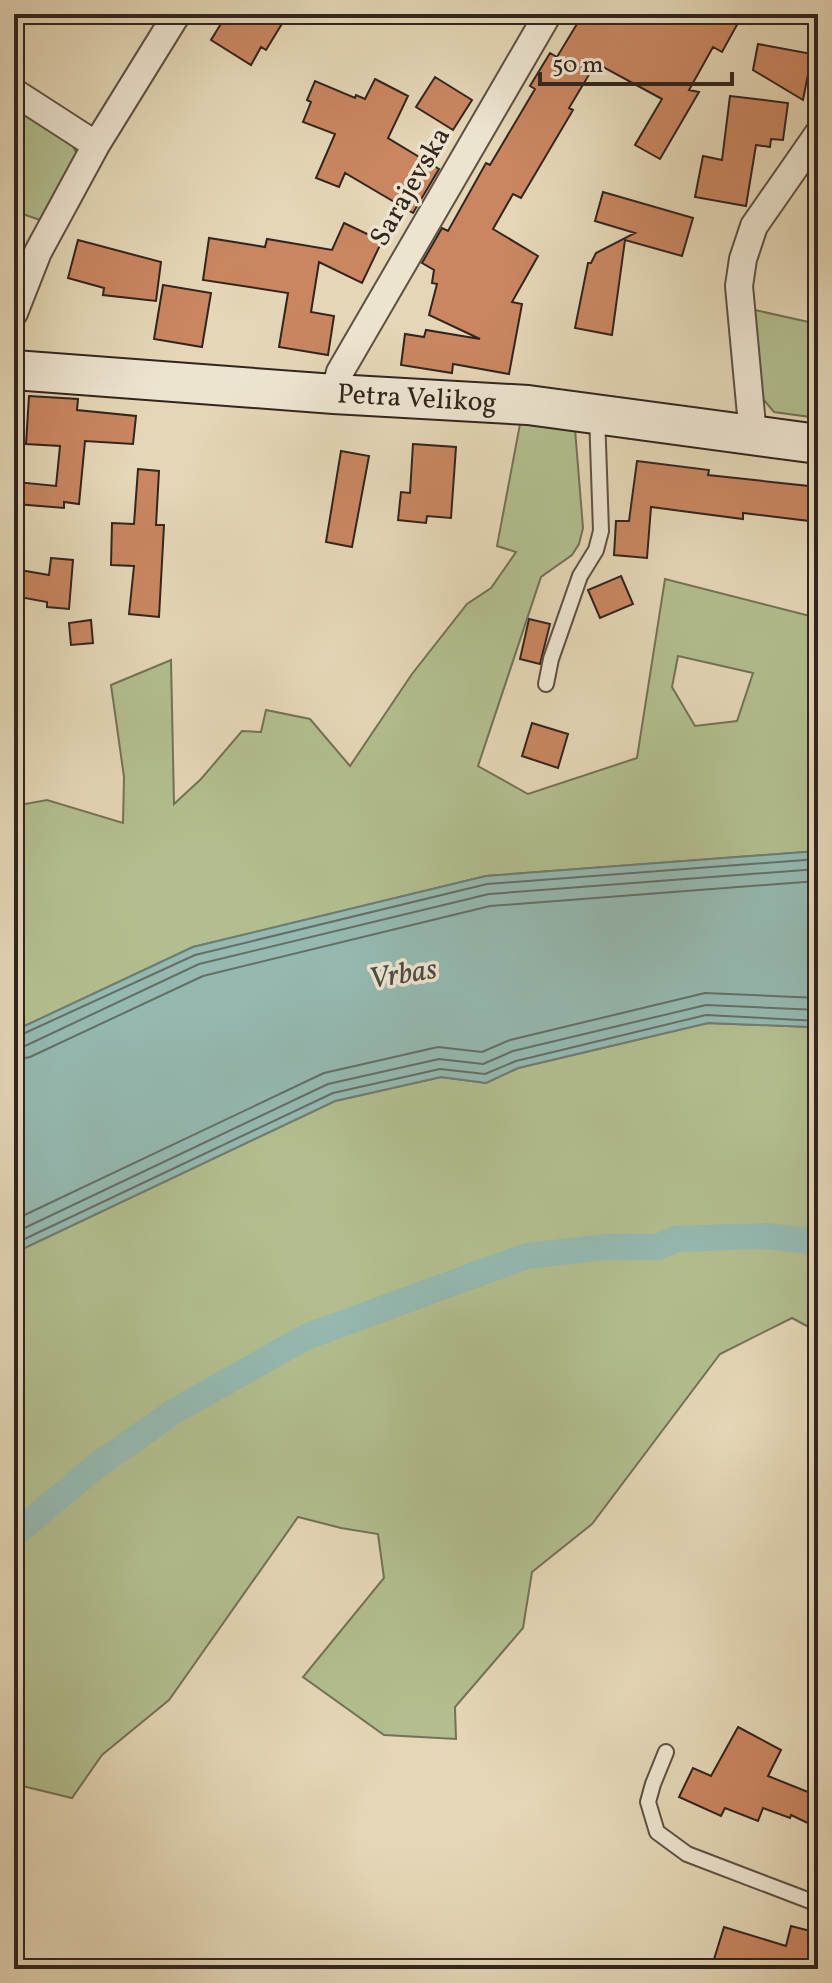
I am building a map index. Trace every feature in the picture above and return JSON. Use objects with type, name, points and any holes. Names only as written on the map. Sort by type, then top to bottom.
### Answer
[{"type":"street","points":[[14,313],[38,252],[96,145],[177,14]]},
{"type":"street","name":"Sarajevska","points":[[334,394],[340,372],[548,14]]},
{"type":"street","points":[[14,92],[96,145]]},
{"type":"street","points":[[753,436],[739,286],[743,259],[754,226],[818,134]]},
{"type":"street","name":"Petra Velikog","points":[[14,370],[528,405],[818,444]]},
{"type":"lane","points":[[546,684],[551,659],[580,576],[596,550],[601,531],[597,414]]},
{"type":"lane","points":[[666,1752],[648,1802],[657,1832],[687,1854],[818,1904]]},
{"type":"green space","points":[[14,107],[71,143],[76,152],[76,160],[40,220],[14,211]]},
{"type":"green space","points":[[750,309],[818,324],[818,418],[774,412],[758,393]]},
{"type":"green space","points":[[520,424],[575,429],[583,528],[579,544],[572,555],[541,577],[478,766],[528,794],[637,758],[665,579],[818,618],[818,851],[486,876],[193,947],[14,1031],[14,806],[47,800],[123,823],[124,777],[111,685],[171,660],[174,804],[201,779],[242,731],[261,732],[266,710],[310,719],[350,766],[412,674],[467,604],[491,588],[516,552],[497,546]],"holes":[[[678,656],[753,673],[737,721],[695,726],[672,687]]]},
{"type":"green space","points":[[708,1023],[810,1027],[818,1030],[818,1332],[792,1318],[720,1354],[592,1524],[532,1572],[523,1628],[455,1707],[456,1739],[384,1735],[303,1677],[384,1578],[378,1534],[298,1517],[169,1700],[102,1755],[72,1798],[14,1784],[14,1253],[335,1101],[441,1077],[486,1083],[518,1068]]},
{"type":"water","name":"Vrbas","points":[[818,851],[818,1030],[810,1027],[708,1023],[518,1068],[486,1083],[441,1077],[335,1101],[14,1253],[14,1031],[193,947],[486,876]]},
{"type":"building","points":[[227,14],[269,14],[283,22],[266,50],[261,47],[251,65],[211,40]]},
{"type":"building","points":[[583,14],[743,14],[722,52],[713,47],[689,90],[699,92],[660,159],[635,145],[662,99],[596,63],[569,108],[573,110],[521,198],[513,194],[493,229],[538,256],[512,302],[522,304],[509,374],[453,364],[452,373],[401,365],[405,334],[424,337],[426,330],[480,339],[429,315],[437,284],[432,283],[434,270],[422,263],[442,228],[448,231],[486,163],[490,165],[535,89],[530,86],[550,53],[557,57]]},
{"type":"building","points":[[758,44],[812,54],[803,100],[753,70]]},
{"type":"building","points":[[435,77],[472,100],[453,130],[416,107]]},
{"type":"building","points":[[375,79],[408,96],[388,138],[439,169],[413,213],[345,173],[339,187],[316,178],[335,134],[303,122],[315,81],[355,98],[356,95],[365,99]]},
{"type":"building","points":[[730,96],[788,103],[783,140],[771,139],[770,147],[756,145],[746,206],[695,197],[703,156],[722,160]]},
{"type":"building","points":[[603,192],[693,218],[682,256],[625,240],[612,335],[575,328],[588,263],[596,253],[635,233],[595,221]]},
{"type":"building","points":[[344,223],[382,241],[362,283],[319,262],[311,312],[334,316],[328,355],[279,347],[288,293],[203,280],[209,238],[265,247],[267,239],[332,250]]},
{"type":"building","points":[[78,240],[161,262],[156,301],[103,295],[104,288],[68,278]]},
{"type":"building","points":[[163,285],[211,293],[202,347],[154,339]]},
{"type":"building","points":[[29,396],[78,399],[77,410],[136,416],[133,444],[85,441],[79,504],[64,502],[64,508],[16,504],[17,482],[56,486],[60,446],[26,444]]},
{"type":"building","points":[[413,444],[456,447],[451,518],[427,516],[426,523],[398,520],[401,492],[410,493]]},
{"type":"building","points":[[341,451],[369,456],[352,547],[326,542]]},
{"type":"building","points":[[637,461],[709,470],[708,475],[818,487],[818,522],[743,513],[743,519],[651,507],[647,558],[614,555],[616,521],[629,521]]},
{"type":"building","points":[[138,469],[159,471],[156,525],[164,525],[159,617],[129,614],[134,566],[111,565],[112,523],[134,524]]},
{"type":"building","points":[[51,558],[73,560],[69,609],[47,607],[47,602],[14,596],[14,569],[49,575]]},
{"type":"building","points":[[621,576],[633,604],[600,618],[588,590]]},
{"type":"building","points":[[529,619],[550,624],[540,664],[520,659]]},
{"type":"building","points":[[91,620],[93,643],[71,645],[69,623]]},
{"type":"building","points":[[532,723],[568,734],[558,768],[522,756]]},
{"type":"building","points":[[738,1727],[781,1750],[768,1776],[818,1796],[818,1828],[791,1815],[790,1818],[763,1808],[758,1821],[725,1808],[721,1816],[679,1797],[693,1768],[711,1776]]},
{"type":"building","points":[[791,1926],[818,1933],[818,1969],[711,1969],[724,1927],[786,1946]]},
{"type":"waterway","points":[[14,1535],[96,1466],[176,1410],[306,1337],[436,1289],[527,1256],[607,1247],[658,1247],[676,1239],[766,1236],[818,1242]]}]
